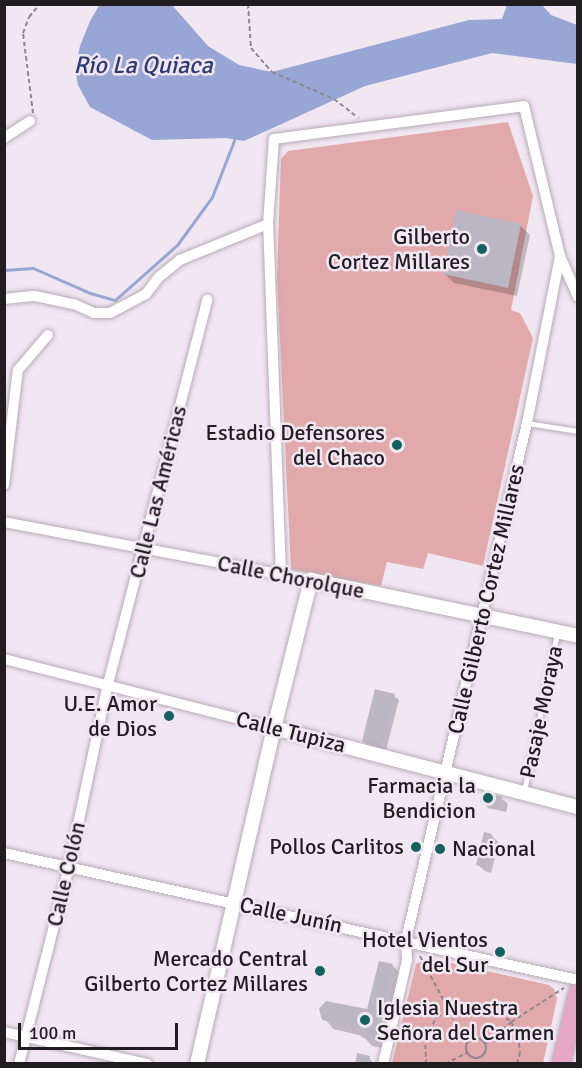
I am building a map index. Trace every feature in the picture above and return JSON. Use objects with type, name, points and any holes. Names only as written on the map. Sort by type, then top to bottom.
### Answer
[{"type":"highway","points":[[561,1064],[575,986]]},
{"type":"street","points":[[281,575],[268,224],[274,139],[524,106],[560,256],[578,297]]},
{"type":"street","points":[[4,138],[30,121]]},
{"type":"street","points":[[4,299],[35,296],[74,304],[94,313],[110,313],[146,294],[159,277],[180,260],[268,224]]},
{"type":"street","name":"Calle Gilberto Cortez Millares","points":[[383,1064],[406,960],[406,940],[527,423],[560,256]]},
{"type":"street","name":"Calle Las Américas","points":[[108,684],[207,300]]},
{"type":"street","points":[[4,485],[18,370],[48,335]]},
{"type":"street","name":"Calle Chorolque","points":[[4,522],[311,580],[578,636]]},
{"type":"street","points":[[197,1064],[274,728],[311,580]]},
{"type":"street","name":"Calle Tupiza","points":[[4,659],[446,771],[578,807]]},
{"type":"street","name":"Calle Colón","points":[[19,1064],[69,867],[108,684]]},
{"type":"street","name":"Calle Junín","points":[[4,853],[406,940],[575,986]]},
{"type":"street","points":[[4,1032],[147,1064]]},
{"type":"lane","points":[[527,423],[578,431]]},
{"type":"lane","name":"Pasaje Moraya","points":[[524,793],[558,632]]},
{"type":"path","points":[[30,121],[33,106],[23,33],[29,17],[40,4]]},
{"type":"path","points":[[248,4],[251,48],[272,72],[334,99],[368,126]]},
{"type":"path","points":[[406,940],[423,959],[446,1010],[467,1044],[467,1053],[471,1057],[479,1057],[485,1050],[484,1044],[474,1038],[467,1044]]},
{"type":"path","points":[[484,1044],[511,1022],[575,986]]},
{"type":"path","points":[[426,1064],[423,1049],[430,1026],[446,1010],[460,1004],[481,1004],[501,1012],[511,1022],[518,1036],[520,1052],[517,1064]]},
{"type":"path","points":[[445,1064],[467,1053]]},
{"type":"path","points":[[479,1057],[482,1064]]},
{"type":"shaded area","name":"Estadio Defensores del Chaco","points":[[508,122],[533,196],[511,310],[520,313],[533,338],[483,566],[428,553],[423,569],[387,562],[381,586],[291,569],[277,277],[281,159],[288,151]]},
{"type":"shaded area","points":[[429,958],[549,985],[554,989],[557,999],[543,1063],[392,1063],[416,964]]},
{"type":"water","name":"Río La Quiaca","points":[[100,4],[172,5],[208,46],[239,65],[272,72],[469,20],[502,19],[507,5],[542,5],[551,15],[577,25],[577,64],[492,53],[365,86],[244,141],[226,138],[152,140],[90,107],[78,85],[75,69],[80,46]]},
{"type":"building","name":"Gilberto Cortez Millares","points":[[456,210],[521,224],[508,288],[443,274]]},
{"type":"building","points":[[375,689],[395,694],[382,747],[362,741]]},
{"type":"building","name":"Farmacia la Bendicion","points":[[482,791],[502,797],[499,806],[480,802]]},
{"type":"building","points":[[484,832],[492,834],[484,867],[476,865]]},
{"type":"building","points":[[379,961],[393,964],[373,1040],[361,1037],[363,1029],[322,1020],[319,1009],[326,1001],[367,1009]]},
{"type":"building","points":[[357,1053],[370,1056],[368,1064],[355,1064]]},
{"type":"waterway","points":[[4,270],[33,268],[90,293],[115,300],[177,245],[212,197],[235,138]]},
{"type":"place","name":"Gilberto Cortez Millares","points":[[482,249]]},
{"type":"place","name":"Estadio Defensores del Chaco","points":[[397,445]]},
{"type":"place","name":"U.E. Amor de Dios","points":[[169,716]]},
{"type":"place","name":"Farmacia la Bendicion","points":[[488,798]]},
{"type":"place","name":"Pollos Carlitos","points":[[416,847]]},
{"type":"place","name":"Nacional","points":[[440,849]]},
{"type":"place","name":"Hotel Vientos del Sur","points":[[500,952]]},
{"type":"place","name":"Mercado Central Gilberto Cortez Millares","points":[[320,971]]},
{"type":"place","name":"Iglesia Nuestra Señora del Carmen","points":[[365,1020]]}]
